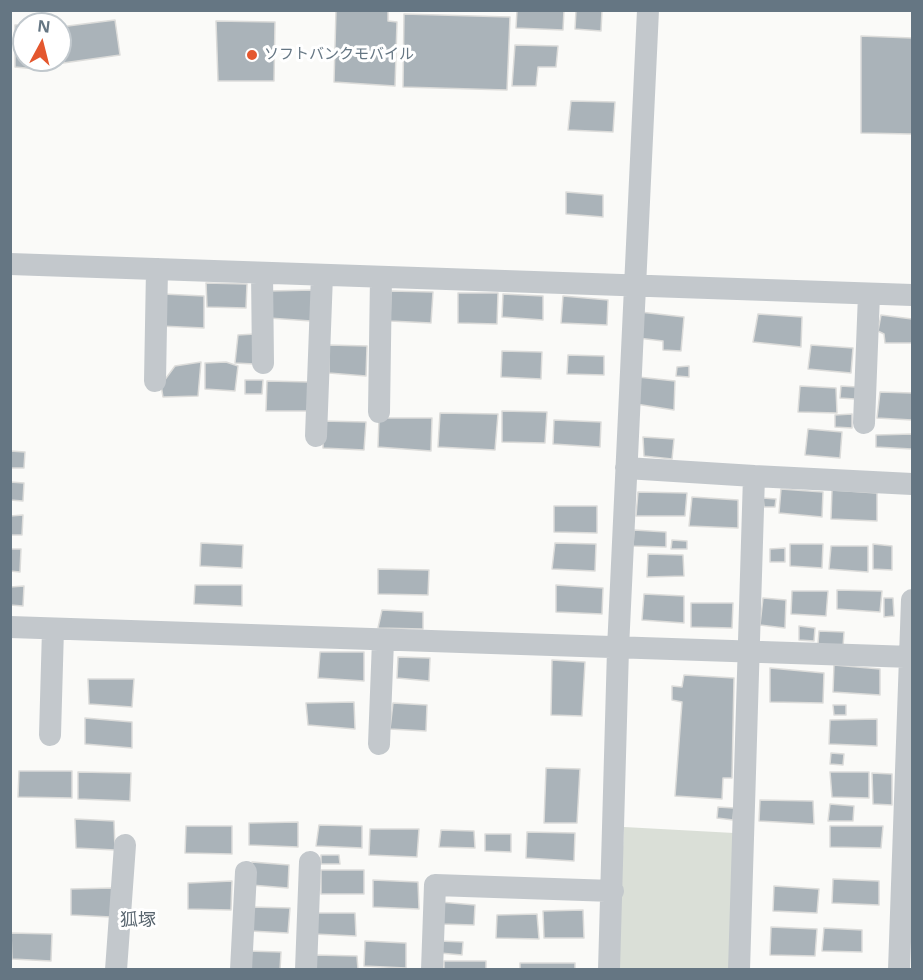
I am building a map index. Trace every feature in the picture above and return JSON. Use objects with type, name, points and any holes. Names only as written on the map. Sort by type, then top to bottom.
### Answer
[{"type":"street","points":[[609,969],[613,891],[618,649],[648,10]]},
{"type":"street","points":[[10,264],[912,295]]},
{"type":"street","points":[[154,381],[157,269]]},
{"type":"street","points":[[262,273],[263,363]]},
{"type":"street","points":[[316,436],[322,275]]},
{"type":"street","points":[[379,412],[381,277]]},
{"type":"street","points":[[864,423],[869,294]]},
{"type":"street","points":[[626,468],[912,484]]},
{"type":"street","points":[[739,969],[754,476]]},
{"type":"street","points":[[899,969],[907,902],[912,600]]},
{"type":"street","points":[[10,627],[911,657]]},
{"type":"street","points":[[50,735],[53,629]]},
{"type":"street","points":[[380,744],[383,641]]},
{"type":"street","points":[[116,969],[125,845]]},
{"type":"street","points":[[306,969],[310,862]]},
{"type":"street","points":[[241,969],[246,872]]},
{"type":"street","points":[[432,969],[435,885],[613,891]]},
{"type":"shaded area","points":[[624,827],[734,833],[729,969],[617,970]]},
{"type":"building","points":[[336,10],[388,10],[388,21],[397,22],[395,86],[334,82]]},
{"type":"building","points":[[517,10],[564,10],[563,30],[516,28]]},
{"type":"building","points":[[576,10],[602,10],[601,31],[575,29]]},
{"type":"building","points":[[404,14],[510,17],[507,90],[403,87]]},
{"type":"building","points":[[115,20],[120,55],[72,62],[72,25]]},
{"type":"building","points":[[216,21],[275,22],[274,81],[218,81]]},
{"type":"building","points":[[861,36],[912,38],[912,134],[861,133]]},
{"type":"building","points":[[515,45],[558,46],[556,67],[538,67],[536,86],[512,86]]},
{"type":"building","points":[[571,101],[615,102],[613,132],[568,130]]},
{"type":"building","points":[[566,192],[603,195],[603,217],[566,214]]},
{"type":"building","points":[[206,283],[247,284],[246,308],[207,307]]},
{"type":"building","points":[[313,290],[311,321],[269,318],[269,291]]},
{"type":"building","points":[[391,291],[433,292],[431,323],[390,321]]},
{"type":"building","points":[[458,293],[498,293],[497,324],[458,323]]},
{"type":"building","points":[[163,294],[204,296],[204,328],[160,326]]},
{"type":"building","points":[[503,294],[543,296],[543,320],[502,317]]},
{"type":"building","points":[[563,296],[608,300],[607,325],[561,323]]},
{"type":"building","points":[[640,312],[684,317],[681,351],[663,350],[663,341],[638,338]]},
{"type":"building","points":[[758,314],[802,317],[801,347],[753,342]]},
{"type":"building","points":[[881,315],[912,319],[912,343],[885,343],[884,334],[878,331]]},
{"type":"building","points":[[255,334],[254,364],[235,363],[238,335]]},
{"type":"building","points":[[329,345],[367,346],[366,376],[329,373]]},
{"type":"building","points":[[811,345],[853,348],[851,373],[808,369]]},
{"type":"building","points":[[502,351],[542,352],[541,379],[501,377]]},
{"type":"building","points":[[568,355],[604,356],[604,375],[567,374]]},
{"type":"building","points":[[201,362],[198,396],[163,397],[161,385],[175,366]]},
{"type":"building","points":[[226,362],[238,366],[235,391],[205,389],[205,363]]},
{"type":"building","points":[[689,366],[689,377],[676,376],[677,367]]},
{"type":"building","points":[[638,377],[675,381],[674,410],[636,404]]},
{"type":"building","points":[[245,380],[263,380],[262,394],[245,394]]},
{"type":"building","points":[[267,381],[311,382],[311,411],[266,411]]},
{"type":"building","points":[[800,386],[836,388],[837,413],[798,412]]},
{"type":"building","points":[[841,386],[857,387],[855,399],[840,398]]},
{"type":"building","points":[[880,392],[912,393],[912,420],[877,418]]},
{"type":"building","points":[[502,411],[547,412],[545,443],[502,442]]},
{"type":"building","points":[[440,413],[498,414],[495,450],[438,447]]},
{"type":"building","points":[[852,414],[852,428],[835,427],[835,415]]},
{"type":"building","points":[[379,418],[432,418],[431,451],[378,447]]},
{"type":"building","points":[[554,420],[601,422],[600,447],[553,444]]},
{"type":"building","points":[[323,421],[366,422],[364,450],[323,448]]},
{"type":"building","points":[[808,429],[842,432],[840,458],[805,455]]},
{"type":"building","points":[[912,434],[912,449],[876,447],[876,435]]},
{"type":"building","points":[[643,437],[674,439],[672,459],[644,456]]},
{"type":"building","points":[[10,451],[25,452],[24,468],[10,468]]},
{"type":"building","points":[[10,482],[24,483],[23,501],[10,500]]},
{"type":"building","points":[[781,489],[823,492],[822,517],[779,513]]},
{"type":"building","points":[[832,490],[877,493],[877,521],[831,519]]},
{"type":"building","points":[[638,492],[687,493],[685,516],[636,516]]},
{"type":"building","points":[[692,497],[738,500],[738,528],[689,526]]},
{"type":"building","points":[[763,498],[776,499],[775,507],[764,507]]},
{"type":"building","points":[[554,506],[597,506],[597,533],[554,532]]},
{"type":"building","points":[[23,515],[22,535],[10,535],[10,516]]},
{"type":"building","points":[[634,530],[666,532],[666,547],[633,546]]},
{"type":"building","points":[[672,540],[687,541],[687,549],[671,549]]},
{"type":"building","points":[[201,543],[243,545],[242,568],[200,566]]},
{"type":"building","points":[[555,543],[596,544],[595,571],[552,569]]},
{"type":"building","points":[[790,544],[823,544],[822,568],[790,566]]},
{"type":"building","points":[[873,544],[892,546],[892,570],[873,569]]},
{"type":"building","points":[[831,546],[868,546],[868,572],[829,569]]},
{"type":"building","points":[[785,548],[785,562],[770,562],[770,549]]},
{"type":"building","points":[[10,549],[21,549],[20,572],[10,571]]},
{"type":"building","points":[[648,554],[683,555],[684,576],[647,577]]},
{"type":"building","points":[[378,569],[429,570],[428,595],[378,594]]},
{"type":"building","points":[[195,585],[242,585],[242,606],[194,604]]},
{"type":"building","points":[[556,585],[603,588],[602,614],[556,612]]},
{"type":"building","points":[[24,586],[23,606],[10,605],[10,587]]},
{"type":"building","points":[[837,590],[882,591],[880,612],[837,609]]},
{"type":"building","points":[[792,591],[828,591],[826,616],[791,614]]},
{"type":"building","points":[[644,594],[684,596],[684,623],[642,620]]},
{"type":"building","points":[[763,598],[786,600],[785,628],[760,625]]},
{"type":"building","points":[[884,598],[893,598],[894,616],[884,617]]},
{"type":"building","points":[[691,603],[733,603],[732,628],[691,627]]},
{"type":"building","points":[[382,610],[423,612],[423,629],[378,628]]},
{"type":"building","points":[[799,626],[815,628],[814,641],[799,640]]},
{"type":"building","points":[[819,631],[844,632],[843,647],[818,644]]},
{"type":"building","points":[[320,652],[364,652],[364,681],[318,678]]},
{"type":"building","points":[[398,657],[430,658],[429,681],[397,678]]},
{"type":"building","points":[[552,660],[585,662],[582,716],[551,715]]},
{"type":"building","points":[[834,665],[880,669],[880,695],[833,692]]},
{"type":"building","points":[[770,668],[824,673],[823,703],[770,702]]},
{"type":"building","points":[[684,675],[734,678],[732,778],[723,778],[722,799],[675,796],[682,702],[672,700],[672,686],[682,687]]},
{"type":"building","points":[[88,679],[134,679],[132,707],[89,704]]},
{"type":"building","points":[[354,702],[355,729],[308,725],[306,703]]},
{"type":"building","points":[[393,703],[427,705],[426,731],[390,729]]},
{"type":"building","points":[[833,705],[846,705],[846,715],[834,715]]},
{"type":"building","points":[[85,718],[132,722],[132,748],[85,744]]},
{"type":"building","points":[[877,719],[877,746],[829,744],[830,720]]},
{"type":"building","points":[[831,753],[844,754],[843,765],[830,764]]},
{"type":"building","points":[[546,768],[580,769],[577,823],[544,823]]},
{"type":"building","points":[[19,771],[72,771],[72,798],[18,797]]},
{"type":"building","points":[[78,772],[131,773],[130,801],[78,799]]},
{"type":"building","points":[[830,772],[869,772],[869,798],[832,797]]},
{"type":"building","points":[[872,773],[892,774],[892,805],[873,804]]},
{"type":"building","points":[[760,800],[813,801],[814,824],[759,821]]},
{"type":"building","points":[[830,804],[854,806],[853,821],[828,821]]},
{"type":"building","points":[[718,807],[734,808],[733,820],[717,818]]},
{"type":"building","points":[[75,819],[114,821],[115,850],[76,848]]},
{"type":"building","points":[[298,822],[298,847],[249,845],[249,823]]},
{"type":"building","points":[[319,825],[362,826],[362,848],[316,846]]},
{"type":"building","points":[[186,826],[232,826],[232,854],[185,853]]},
{"type":"building","points":[[830,826],[883,826],[881,848],[830,847]]},
{"type":"building","points":[[370,829],[419,829],[417,857],[369,855]]},
{"type":"building","points":[[441,830],[474,831],[475,848],[439,847]]},
{"type":"building","points":[[527,832],[575,833],[574,861],[526,858]]},
{"type":"building","points":[[485,834],[511,834],[511,852],[485,851]]},
{"type":"building","points":[[321,855],[339,855],[340,864],[321,864]]},
{"type":"building","points":[[252,862],[289,865],[288,888],[251,885]]},
{"type":"building","points":[[321,870],[364,870],[364,894],[321,894]]},
{"type":"building","points":[[833,879],[879,881],[879,905],[832,903]]},
{"type":"building","points":[[373,880],[418,882],[419,909],[373,907]]},
{"type":"building","points":[[232,881],[231,910],[188,909],[188,883]]},
{"type":"building","points":[[774,886],[819,889],[817,913],[773,911]]},
{"type":"building","points":[[112,888],[111,917],[71,915],[71,889]]},
{"type":"building","points":[[440,902],[475,905],[474,925],[440,924]]},
{"type":"building","points":[[251,907],[290,908],[288,933],[250,931]]},
{"type":"building","points":[[583,910],[584,938],[544,938],[543,911]]},
{"type":"building","points":[[315,913],[355,913],[356,936],[314,934]]},
{"type":"building","points":[[537,914],[539,939],[496,938],[497,915]]},
{"type":"building","points":[[771,927],[817,929],[815,956],[770,955]]},
{"type":"building","points":[[824,928],[862,930],[862,952],[822,951]]},
{"type":"building","points":[[11,933],[52,934],[51,961],[12,959]]},
{"type":"building","points":[[365,941],[406,943],[406,968],[364,966]]},
{"type":"building","points":[[440,941],[463,942],[462,955],[440,953]]},
{"type":"building","points":[[248,951],[281,952],[280,970],[246,970]]},
{"type":"building","points":[[315,955],[357,956],[358,970],[315,970]]},
{"type":"building","points":[[444,961],[486,961],[486,970],[444,970]]},
{"type":"building","points":[[520,963],[575,963],[575,970],[520,970]]},
{"type":"place","name":"ソフトバンクモバイル","points":[[252,55]]},
{"type":"district","name":"狐塚","points":[[138,921]]}]
